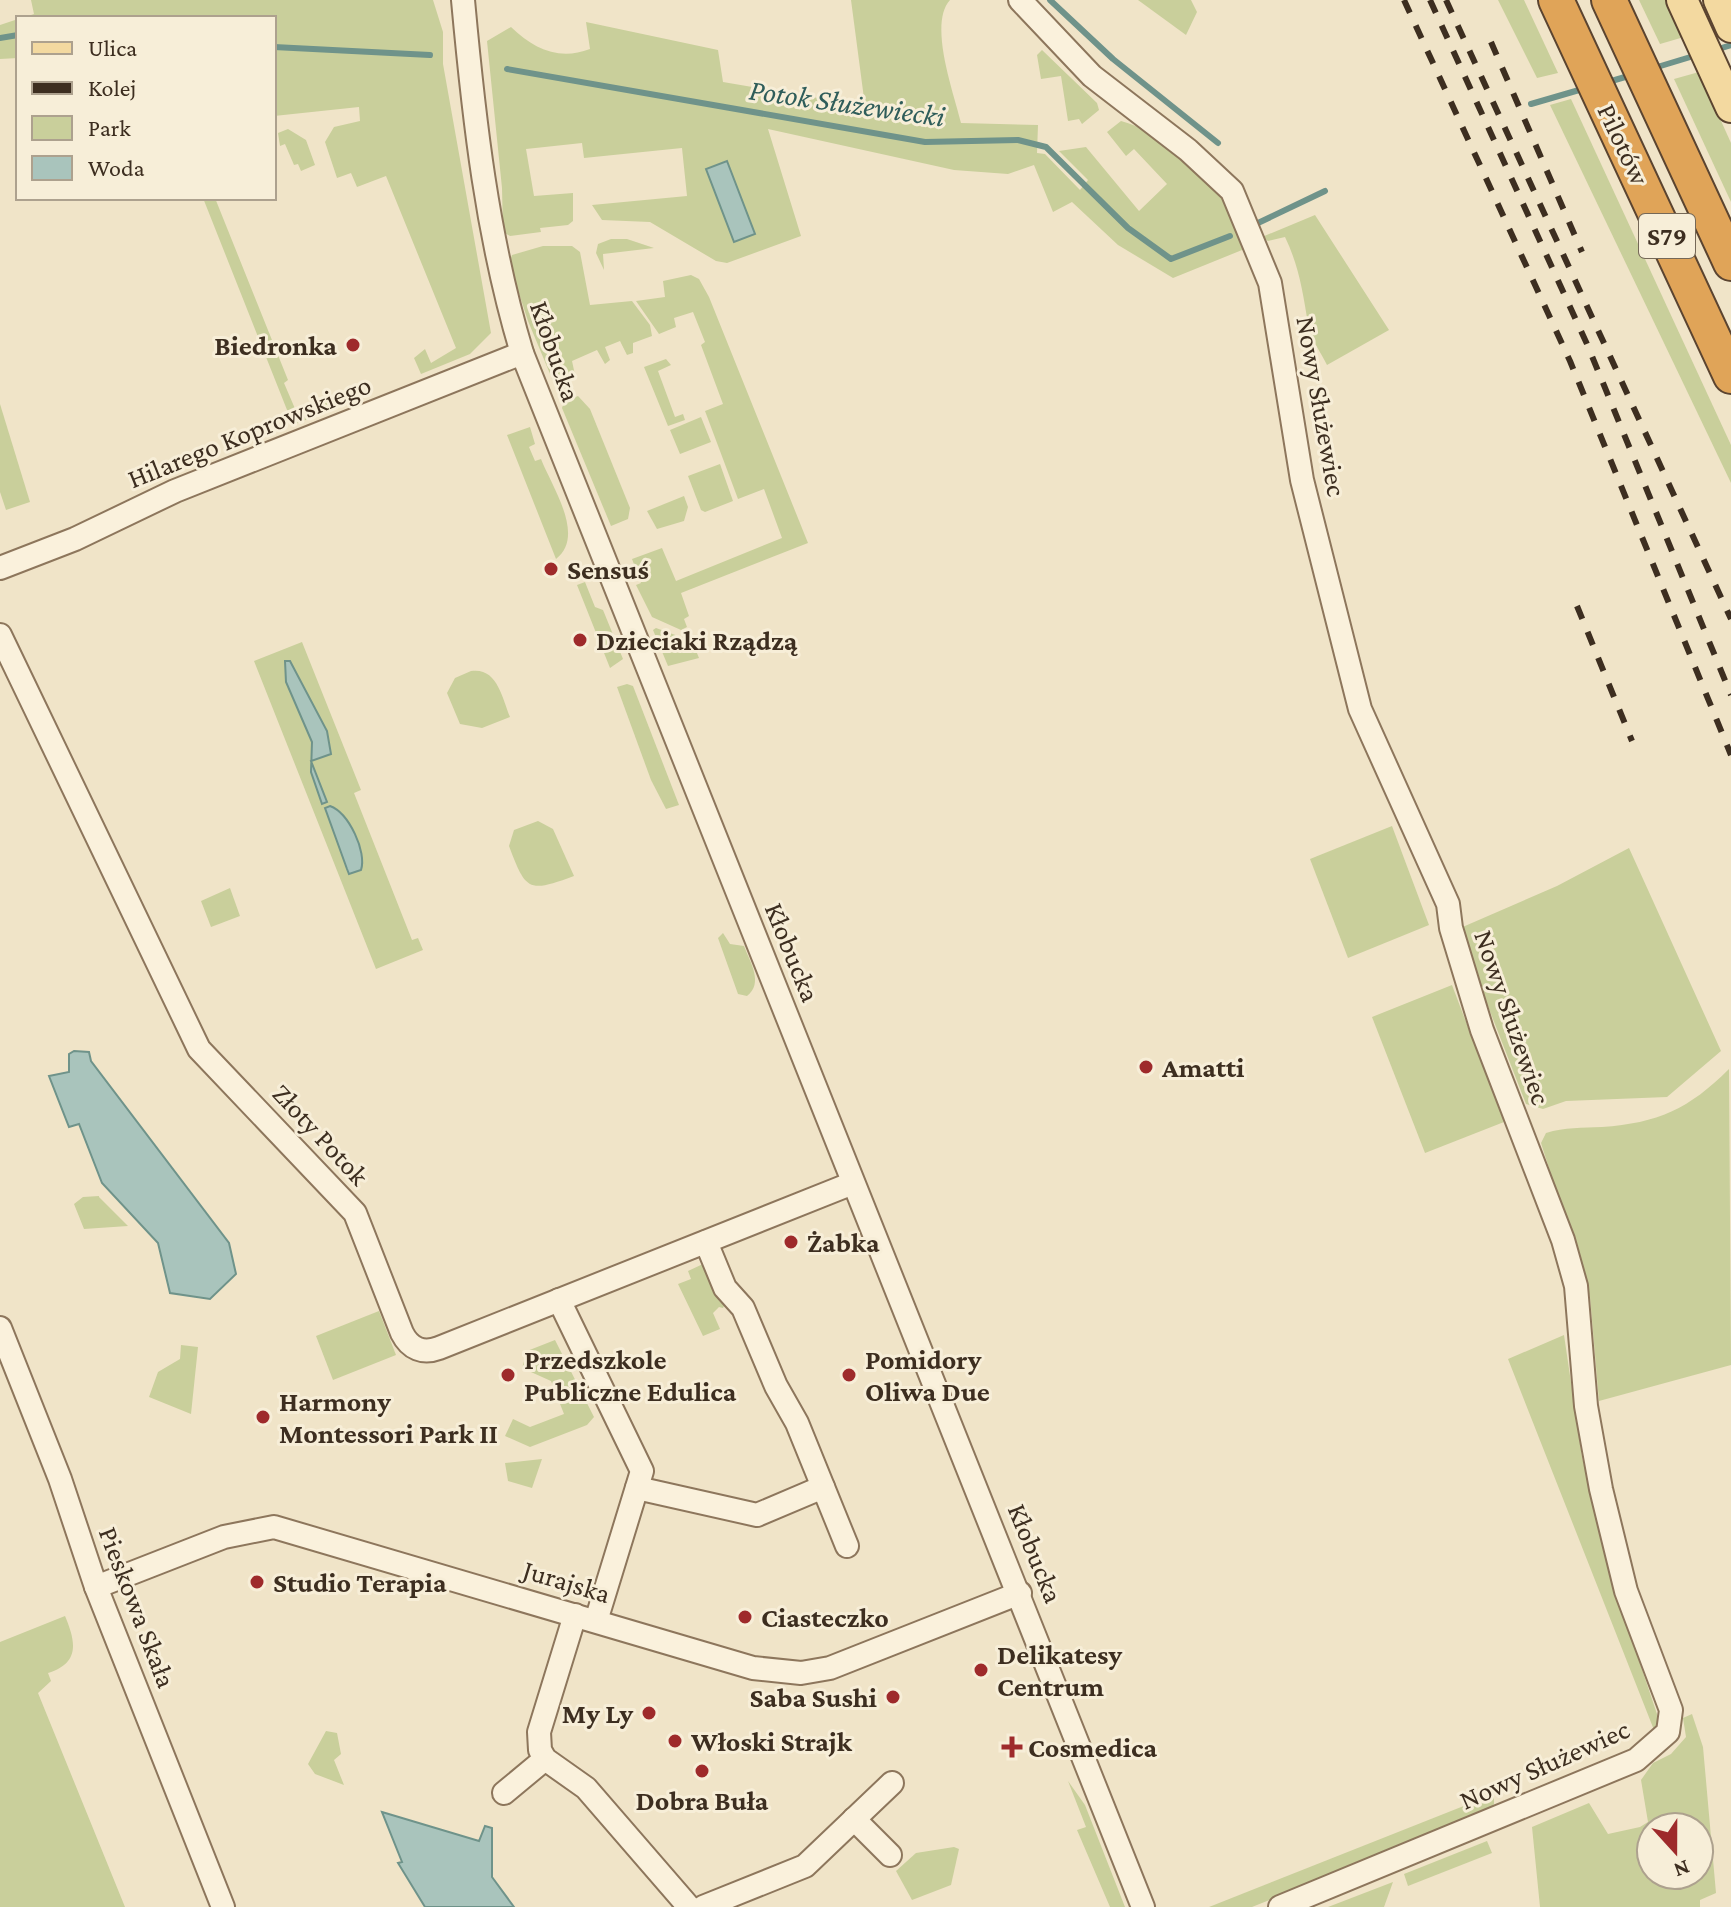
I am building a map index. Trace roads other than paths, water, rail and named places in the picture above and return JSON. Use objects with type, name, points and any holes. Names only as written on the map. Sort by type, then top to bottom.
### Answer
[{"type":"highway","name":"Pilotów","points":[[1556,0],[1731,376]]},
{"type":"highway","name":"Pilotów","points":[[1609,0],[1731,263]]},
{"type":"main road","points":[[1682,0],[1731,107]]},
{"type":"main road","points":[[1719,0],[1731,27]]},
{"type":"street","name":"Kłobucka","points":[[463,0],[474,126],[493,247],[522,353],[1143,1907]]},
{"type":"street","name":"Nowy Służewiec","points":[[1020,0],[1092,76],[1188,150],[1232,191],[1270,283],[1302,480],[1360,709],[1448,904],[1451,928],[1482,1030],[1563,1240],[1576,1286],[1586,1406],[1601,1489],[1626,1591],[1671,1710],[1668,1732],[1636,1760],[1280,1907]]},
{"type":"street","name":"Hilarego Koprowskiego","points":[[0,568],[75,539],[175,491],[522,353]]},
{"type":"street","name":"Złoty Potok","points":[[0,635],[199,1049],[355,1213],[406,1340],[417,1349],[432,1351],[853,1183]]},
{"type":"street","points":[[706,1242],[725,1288],[743,1308],[847,1546]]},
{"type":"street","points":[[559,1300],[642,1471],[539,1732],[540,1750],[545,1759],[586,1788],[689,1907]]},
{"type":"street","name":"Pieskowa Skała","points":[[0,1328],[60,1479],[96,1587],[223,1907]]},
{"type":"street","points":[[637,1488],[757,1515],[823,1487]]},
{"type":"street","name":"Jurajska","points":[[96,1587],[224,1537],[274,1527],[753,1668],[801,1673],[860,1658],[1020,1593]]},
{"type":"street","points":[[504,1793],[545,1759]]},
{"type":"street","points":[[703,1907],[795,1872],[892,1783]]},
{"type":"street","points":[[854,1819],[890,1855]]},
{"type":"water","points":[[727,161],[755,234],[734,242],[706,169]]},
{"type":"water","points":[[285,661],[290,661],[327,731],[331,754],[311,761],[312,742],[286,682]]},
{"type":"water","points":[[311,762],[327,802],[322,804],[311,772]]},
{"type":"water","points":[[330,806],[344,816],[355,834],[361,853],[361,870],[349,874],[325,808]]},
{"type":"water","points":[[74,1051],[89,1052],[91,1061],[229,1243],[236,1274],[210,1299],[170,1293],[158,1243],[102,1183],[79,1124],[69,1127],[49,1076],[69,1072],[69,1054]]},
{"type":"water","points":[[382,1812],[479,1841],[485,1826],[492,1828],[492,1877],[514,1907],[425,1907],[398,1863],[402,1862]]},
{"type":"waterway","points":[[1050,0],[1113,59],[1218,143]]},
{"type":"waterway","name":"Potok Służewiecki","points":[[0,38],[16,35]]},
{"type":"waterway","name":"Potok Służewiecki","points":[[1715,50],[1731,45]]},
{"type":"waterway","name":"Potok Służewiecki","points":[[276,47],[430,55]]},
{"type":"waterway","name":"Potok Służewiecki","points":[[1654,68],[1697,55]]},
{"type":"waterway","name":"Potok Służewiecki","points":[[507,69],[925,142],[1018,140],[1046,147],[1128,228],[1171,259],[1230,236]]},
{"type":"waterway","name":"Potok Służewiecki","points":[[1608,82],[1632,75]]},
{"type":"waterway","name":"Potok Służewiecki","points":[[1531,104],[1586,88]]},
{"type":"waterway","name":"Potok Służewiecki","points":[[1258,223],[1325,191]]},
{"type":"railway","points":[[1404,0],[1570,361],[1731,755]]},
{"type":"railway","points":[[1430,0],[1587,344],[1731,695]]},
{"type":"railway","points":[[1446,0],[1731,619]]},
{"type":"railway","points":[[1491,42],[1582,252]]},
{"type":"railway","points":[[1577,606],[1632,741]]},
{"type":"place","name":"Biedronka","points":[[353,345]]},
{"type":"place","name":"Sensuś","points":[[551,569]]},
{"type":"place","name":"Dzieciaki Rządzą","points":[[580,640]]},
{"type":"place","name":"Amatti","points":[[1146,1067]]},
{"type":"place","name":"Żabka","points":[[791,1242]]},
{"type":"place","name":"Przedszkole Publiczne Edulica","points":[[508,1375]]},
{"type":"place","name":"Pomidory Oliwa Due","points":[[849,1375]]},
{"type":"place","name":"Harmony Montessori Park II","points":[[263,1417]]},
{"type":"place","name":"Studio Terapia","points":[[257,1582]]},
{"type":"place","name":"Ciasteczko","points":[[745,1617]]},
{"type":"place","name":"Delikatesy Centrum","points":[[981,1670]]},
{"type":"place","name":"Saba Sushi","points":[[893,1697]]},
{"type":"place","name":"My Ly","points":[[649,1713]]},
{"type":"place","name":"Włoski Strajk","points":[[675,1741]]},
{"type":"place","name":"Cosmedica","points":[[1012,1747]]},
{"type":"place","name":"Dobra Buła","points":[[702,1771]]}]
